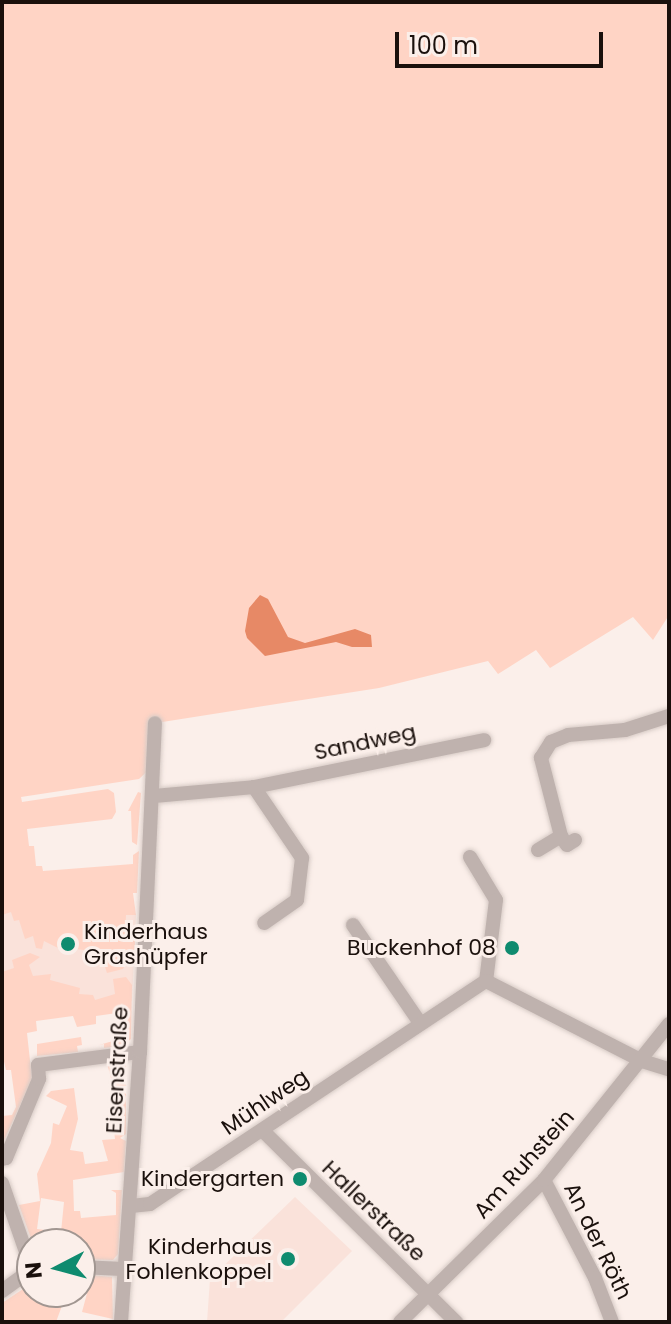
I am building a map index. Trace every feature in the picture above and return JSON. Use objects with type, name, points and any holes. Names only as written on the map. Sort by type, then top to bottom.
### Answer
[{"type":"street","points":[[538,850],[568,838],[541,758],[551,742],[568,735],[625,730],[669,716]]},
{"type":"street","name":"Eisenstraße","points":[[121,1322],[140,1052],[155,723]]},
{"type":"street","name":"Sandweg","points":[[154,796],[254,787],[484,740]]},
{"type":"street","points":[[254,787],[302,858],[297,900],[264,923]]},
{"type":"street","points":[[470,857],[496,900],[486,981],[642,1061],[669,1069]]},
{"type":"street","points":[[353,925],[359,929],[420,1023]]},
{"type":"street","name":"Mühlweg","points":[[131,1206],[150,1204],[486,981]]},
{"type":"street","name":"Am Ruhstein","points":[[400,1322],[544,1180],[669,1024]]},
{"type":"street","points":[[2,1159],[6,1158],[39,1079],[38,1065],[140,1052]]},
{"type":"street","name":"Hallerstraße","points":[[263,1131],[456,1322]]},
{"type":"street","name":"An der Röth","points":[[544,1180],[595,1278],[612,1322]]},
{"type":"street","points":[[2,1183],[18,1228]]},
{"type":"street","points":[[96,1268],[123,1269]]},
{"type":"shaded area","points":[[2,2],[669,2],[669,615],[653,640],[633,617],[550,668],[536,650],[498,674],[488,661],[379,688],[156,723],[155,764],[139,779],[21,797],[22,802],[108,789],[114,793],[116,812],[112,819],[27,829],[29,846],[34,846],[36,866],[42,866],[43,871],[133,864],[133,855],[139,851],[137,893],[133,893],[136,915],[126,915],[125,939],[135,940],[135,948],[123,969],[107,973],[104,964],[96,966],[99,952],[76,949],[76,943],[61,939],[58,948],[44,941],[42,949],[36,948],[33,936],[25,939],[19,920],[14,921],[11,912],[2,915]]},
{"type":"shaded area","points":[[260,595],[268,599],[288,637],[305,643],[355,629],[371,635],[372,647],[352,647],[336,642],[265,656],[247,638],[245,631],[249,608]]},
{"type":"shaded area","points":[[138,792],[141,793],[137,845],[132,842],[131,811],[128,811]]},
{"type":"shaded area","name":"Kinderhaus Grashüpfer","points":[[2,897],[136,915],[132,1001],[2,1013]]},
{"type":"shaded area","points":[[30,953],[40,957],[29,965],[33,976],[51,974],[50,980],[80,988],[79,994],[93,995],[95,1000],[115,994],[113,979],[126,977],[132,985],[131,1039],[122,1046],[104,1048],[104,1044],[99,1045],[120,1039],[117,1013],[96,1016],[96,1024],[77,1027],[73,1016],[36,1021],[37,1031],[27,1033],[32,1079],[2,1145],[2,1116],[12,1115],[16,1107],[11,1070],[6,1070],[2,1053],[2,972],[14,968],[12,960]]},
{"type":"shaded area","points":[[81,1037],[82,1045],[77,1046],[78,1052],[37,1056],[37,1044]]},
{"type":"shaded area","points":[[126,1059],[126,1134],[120,1138],[126,1141],[124,1172],[73,1180],[74,1211],[80,1211],[81,1218],[116,1215],[116,1193],[111,1190],[122,1190],[118,1254],[113,1260],[96,1259],[96,1228],[61,1228],[64,1202],[41,1198],[37,1228],[27,1228],[19,1205],[40,1201],[37,1174],[51,1143],[53,1123],[59,1125],[67,1106],[46,1096],[51,1091],[74,1088],[78,1119],[70,1150],[83,1152],[85,1164],[108,1161],[102,1140],[115,1139],[113,1123],[108,1123],[107,1115],[115,1114],[113,1097],[116,1096],[106,1060]]},
{"type":"shaded area","name":"Kinderhaus Fohlenkoppel","points":[[295,1197],[352,1251],[281,1322],[207,1322],[210,1279]]},
{"type":"shaded area","points":[[96,1276],[112,1277],[113,1319],[82,1312],[83,1308],[96,1308]]},
{"type":"shaded area","points":[[16,1294],[16,1308],[61,1308],[56,1322],[2,1322],[2,1303]]},
{"type":"place","name":"Kinderhaus Grashüpfer","points":[[68,944]]},
{"type":"place","name":"Buckenhof 08","points":[[512,948]]},
{"type":"place","name":"Kindergarten","points":[[300,1179]]},
{"type":"place","name":"Kinderhaus Fohlenkoppel","points":[[288,1259]]}]
